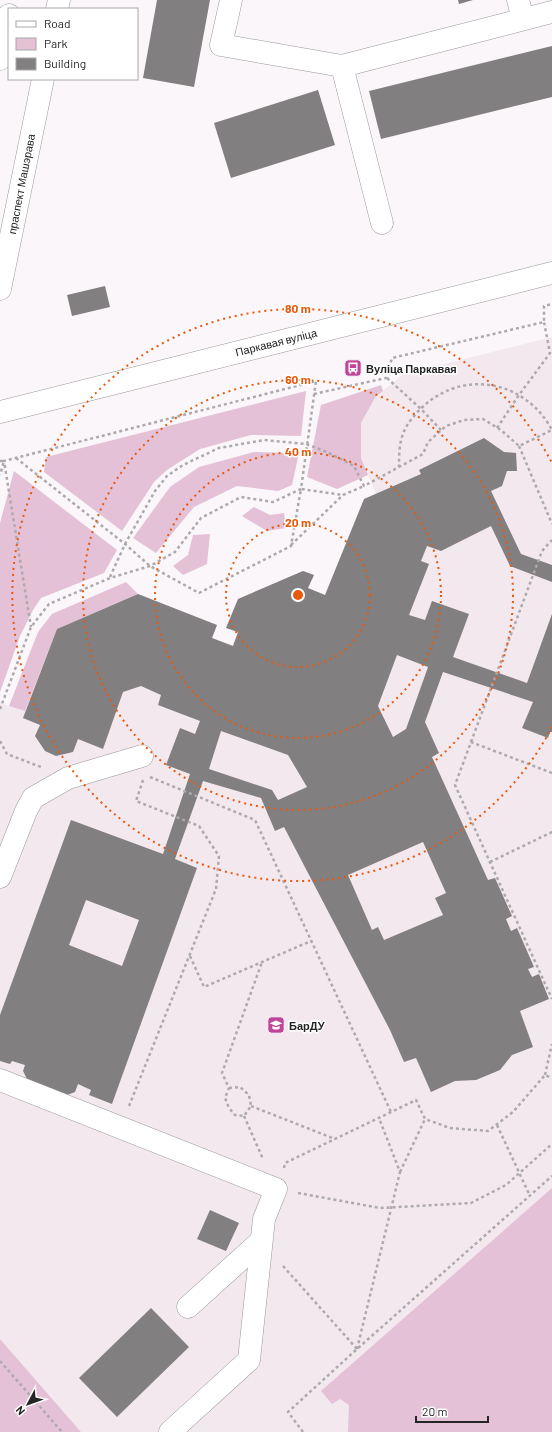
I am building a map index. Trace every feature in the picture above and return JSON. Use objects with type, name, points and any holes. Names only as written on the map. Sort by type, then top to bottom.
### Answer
[{"type":"main road","points":[[231,0],[221,45],[342,66],[520,10],[552,12]]},
{"type":"main road","points":[[0,58],[8,21]]},
{"type":"main road","points":[[342,66],[382,224]]},
{"type":"main road","name":"праспект Машэрава","points":[[0,289],[43,80]]},
{"type":"main road","name":"Паркавая вуліца","points":[[0,412],[552,273]]},
{"type":"main road","points":[[0,877],[26,810],[33,798],[68,778],[142,756]]},
{"type":"main road","points":[[0,1080],[276,1189],[264,1219],[249,1360],[170,1432]]},
{"type":"main road","points":[[188,1307],[261,1241]]},
{"type":"path","points":[[497,428],[550,353],[544,322],[544,306],[552,304]]},
{"type":"path","points":[[386,378],[392,358],[544,322]]},
{"type":"path","points":[[314,394],[386,378]]},
{"type":"path","points":[[386,378],[421,409],[441,430]]},
{"type":"path","points":[[2,461],[316,381],[306,444],[301,489],[290,546]]},
{"type":"path","points":[[399,467],[399,450],[403,433],[411,419],[433,398],[446,391],[463,385],[483,384],[499,386],[519,395],[534,406],[548,422],[552,430],[519,446]]},
{"type":"path","points":[[16,458],[126,544],[150,566],[199,593],[290,546],[343,495],[364,486],[423,454],[428,442],[441,430],[446,426],[464,420],[483,419],[497,428],[519,446],[552,524]]},
{"type":"path","points":[[110,578],[126,544],[155,491],[167,476],[183,465],[219,448],[264,440],[306,444],[327,452],[354,466],[364,486]]},
{"type":"path","points":[[0,475],[2,461]]},
{"type":"path","points":[[2,461],[31,627]]},
{"type":"path","points":[[0,708],[31,627],[49,604],[110,578],[150,566],[175,552],[201,518],[241,497],[273,502],[301,489],[343,495]]},
{"type":"path","points":[[552,540],[542,551],[455,785],[552,999]]},
{"type":"path","points":[[0,741],[7,754],[68,778]]},
{"type":"path","points":[[471,742],[552,773]]},
{"type":"path","points":[[120,1128],[216,889],[219,856],[199,826],[136,801],[145,775],[254,820],[391,1112]]},
{"type":"path","points":[[490,862],[552,832]]},
{"type":"path","points":[[190,955],[204,986],[311,941]]},
{"type":"path","points":[[244,1116],[235,1115],[229,1108],[225,1098],[229,1088],[222,1073],[262,962]]},
{"type":"path","points":[[276,1189],[285,1163],[416,1100],[425,1119],[450,1128],[488,1131],[514,1112],[545,1075],[552,1044]]},
{"type":"path","points":[[545,1075],[552,1078]]},
{"type":"path","points":[[229,1088],[240,1087],[249,1095],[250,1106],[244,1116]]},
{"type":"path","points":[[250,1106],[335,1139]]},
{"type":"path","points":[[244,1116],[276,1189]]},
{"type":"path","points":[[379,1118],[400,1172]]},
{"type":"path","points":[[357,1349],[400,1172],[425,1119]]},
{"type":"path","points":[[497,1125],[530,1196]]},
{"type":"path","points":[[276,1189],[380,1208],[471,1203],[506,1185],[552,1144]]},
{"type":"path","points":[[303,1432],[288,1412],[552,1176]]},
{"type":"path","points":[[261,1241],[357,1349]]},
{"type":"path","points":[[0,1362],[62,1432]]},
{"type":"shaded area","name":"БарДУ","points":[[552,337],[552,1432],[81,1432],[0,1339],[0,703],[25,711],[57,629],[138,594],[217,625],[212,638],[232,646],[238,633],[226,628],[238,599],[303,571],[314,575],[308,588],[325,595],[364,499],[376,494],[361,458],[361,423],[376,396],[404,374]]},
{"type":"green space","points":[[381,385],[383,391],[376,396],[361,423],[361,458],[368,475],[337,489],[307,477],[321,405]]},
{"type":"green space","points":[[306,391],[301,436],[251,435],[200,449],[167,470],[154,482],[122,531],[44,472],[46,457]]},
{"type":"green space","points":[[254,452],[299,453],[292,485],[278,491],[237,486],[194,507],[156,553],[133,538],[170,487],[199,467]]},
{"type":"green space","points":[[14,471],[117,550],[104,573],[41,598],[20,636],[0,692],[0,523]]},
{"type":"green space","points":[[254,507],[270,515],[284,513],[286,528],[267,531],[242,516]]},
{"type":"green space","points":[[210,534],[207,564],[183,575],[173,566],[188,555],[193,535]]},
{"type":"green space","points":[[126,582],[138,594],[57,629],[25,711],[9,706],[38,632],[52,614]]},
{"type":"green space","points":[[552,1188],[552,1432],[348,1432],[349,1405],[340,1399],[332,1404],[321,1391]]},
{"type":"green space","points":[[0,1339],[81,1432],[0,1432]]},
{"type":"building","points":[[157,0],[210,0],[194,87],[143,78]]},
{"type":"building","points":[[458,0],[473,0],[459,4]]},
{"type":"building","points":[[552,46],[552,97],[381,139],[369,91]]},
{"type":"building","points":[[318,90],[335,145],[231,178],[214,123]]},
{"type":"building","points":[[105,286],[110,307],[72,316],[67,295]]},
{"type":"building","points":[[484,438],[504,452],[516,453],[517,471],[507,471],[502,486],[491,491],[521,554],[552,565],[552,582],[510,566],[491,526],[441,551],[427,546],[421,561],[429,564],[409,615],[425,620],[432,601],[469,614],[453,657],[527,683],[552,614],[552,732],[550,732],[548,738],[522,728],[533,702],[443,672],[425,722],[439,753],[432,757],[488,880],[495,878],[512,916],[506,919],[511,931],[517,928],[534,967],[528,969],[532,977],[539,974],[549,999],[520,1011],[533,1047],[512,1055],[500,1070],[476,1080],[455,1081],[431,1092],[416,1058],[404,1062],[390,1030],[284,827],[275,831],[261,798],[203,781],[175,859],[197,868],[112,1104],[89,1095],[91,1090],[78,1084],[75,1092],[67,1095],[27,1079],[23,1071],[25,1065],[12,1061],[10,1064],[0,1061],[0,1015],[71,820],[163,854],[190,774],[166,765],[180,728],[195,734],[200,721],[158,705],[161,695],[141,686],[123,692],[103,749],[78,739],[73,752],[56,756],[45,751],[35,736],[40,725],[23,718],[57,629],[138,594],[217,625],[212,638],[233,646],[238,632],[226,628],[238,599],[303,571],[314,575],[308,588],[325,595],[364,499],[421,474],[419,470]],"holes":[[[397,655],[428,667],[406,729],[393,737],[378,706]],[[221,731],[288,755],[307,787],[278,800],[272,790],[209,769]],[[423,842],[446,893],[435,898],[443,915],[384,940],[378,927],[372,930],[348,875]],[[86,900],[139,920],[122,966],[69,945]]]},
{"type":"building","points":[[210,1210],[239,1223],[226,1251],[197,1239]]},
{"type":"building","points":[[151,1308],[189,1347],[117,1417],[79,1378]]},
{"type":"place","name":"Вуліца Паркавая","points":[[353,368]]},
{"type":"place","name":"БарДУ","points":[[276,1025]]}]
